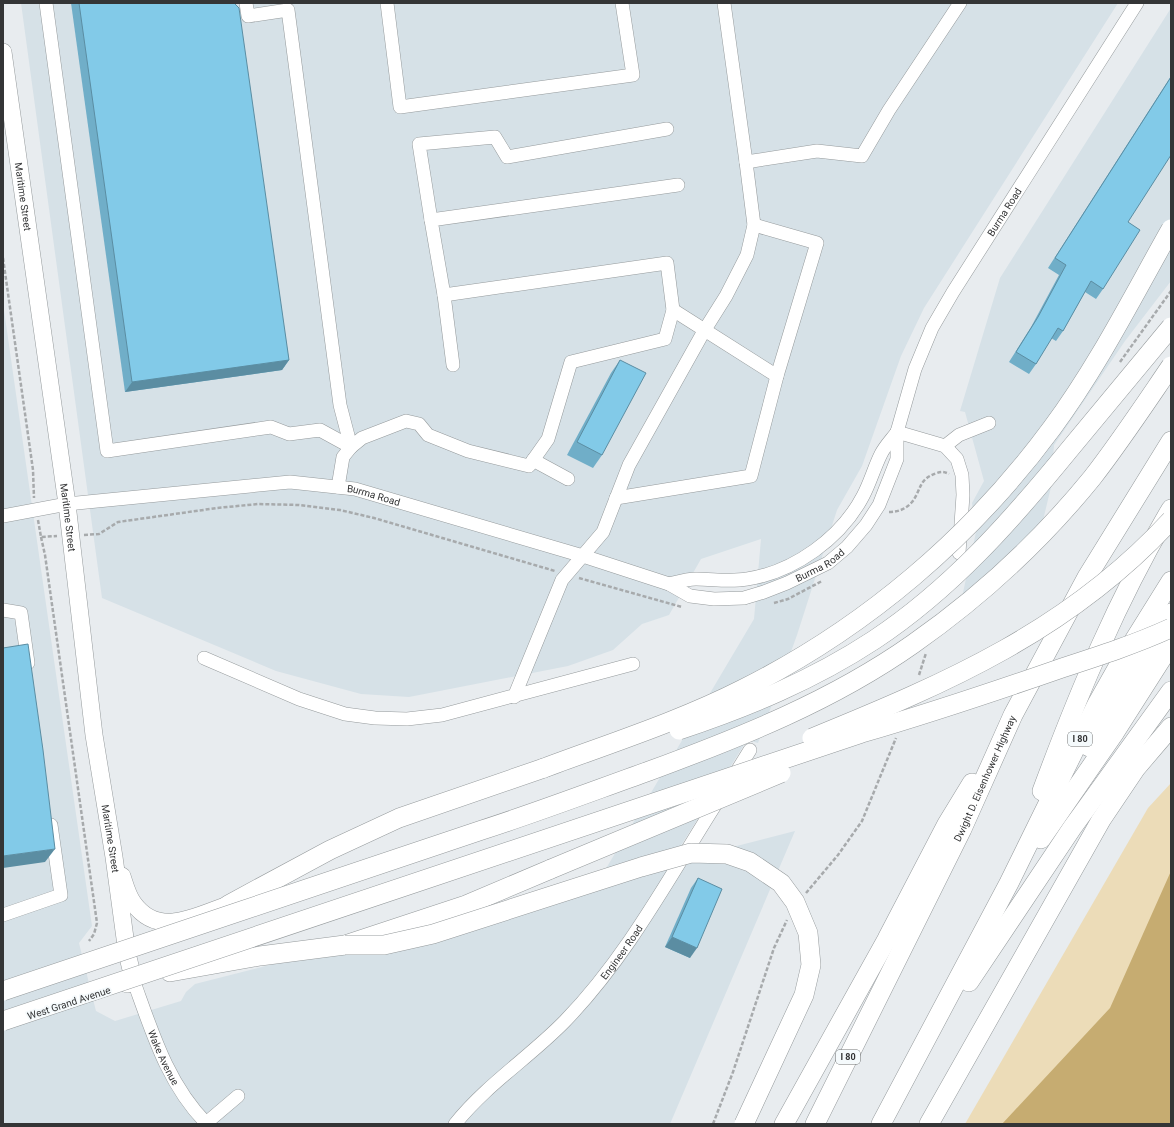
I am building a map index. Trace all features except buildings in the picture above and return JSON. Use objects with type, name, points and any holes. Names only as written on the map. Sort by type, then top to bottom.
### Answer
[{"type":"highway","points":[[228,905],[344,843],[412,813],[544,768],[693,712],[755,683],[838,634],[882,603],[924,568],[988,506],[1019,471],[1053,428],[1098,359],[1171,229]]},
{"type":"highway","points":[[544,768],[623,748],[735,711],[804,680],[875,639],[938,592],[995,537],[1171,327]]},
{"type":"highway","points":[[3,991],[561,803],[729,741],[817,702],[865,675],[911,645],[977,595],[1018,558],[1056,519],[1092,477],[1171,366]]},
{"type":"highway","name":"Dwight D. Eisenhower Highway","points":[[815,1124],[962,829],[1013,715],[1087,577],[1171,441]]},
{"type":"highway","points":[[999,902],[1089,672],[1117,610],[1171,509]]},
{"type":"highway","points":[[627,812],[826,732],[995,656],[1045,627],[1089,596],[1137,554],[1171,520]]},
{"type":"highway","name":"I 80","points":[[881,1124],[999,902],[1109,681],[1171,581]]},
{"type":"highway","name":"I 80","points":[[999,902],[1070,778],[1171,613]]},
{"type":"highway","points":[[3,1021],[862,733],[942,709],[1150,638],[1171,628]]},
{"type":"highway","name":"I 80","points":[[999,902],[1115,732],[1171,644]]},
{"type":"highway","points":[[906,1077],[1051,857],[1171,691]]},
{"type":"highway","points":[[345,945],[466,905],[780,773],[942,709]]},
{"type":"highway","points":[[784,1124],[883,945],[950,819],[1013,715]]},
{"type":"highway","points":[[929,1124],[993,1009],[1109,808],[1136,768],[1171,726]]},
{"type":"highway","points":[[134,982],[185,968],[260,956],[345,945],[384,945],[433,934],[640,867],[691,853],[727,854],[750,862],[781,883],[795,902],[808,933],[811,966],[804,995],[744,1124]]},
{"type":"main road","name":"Maritime Street","points":[[3,52],[67,504],[94,735],[114,857],[127,953],[134,982]]},
{"type":"main road","points":[[114,857],[133,903],[144,916],[159,923],[175,923],[228,905]]},
{"type":"main road","points":[[3,995],[127,953],[170,935],[228,905]]},
{"type":"main road","name":"West Grand Avenue","points":[[3,1025],[134,982]]},
{"type":"street","points":[[46,3],[107,450],[272,427],[289,434],[320,430],[352,447]]},
{"type":"street","points":[[246,3],[248,16],[287,5],[340,405],[352,447]]},
{"type":"street","points":[[387,3],[400,107],[633,75],[622,3]]},
{"type":"street","points":[[514,697],[562,580],[603,532],[630,465],[704,331],[726,296],[747,255],[754,225],[724,3]]},
{"type":"street","points":[[746,162],[817,151],[862,156],[889,110],[960,3]]},
{"type":"street","name":"Burma Road","points":[[3,516],[67,504],[290,482],[355,489],[583,556],[668,584],[690,596],[714,599],[744,598],[782,586],[828,562],[847,547],[866,525],[879,504],[897,459],[897,432],[915,369],[937,318],[1137,3]]},
{"type":"street","points":[[453,365],[444,295],[419,144],[495,137],[508,157],[667,129]]},
{"type":"street","points":[[431,220],[678,185]]},
{"type":"street","points":[[616,498],[752,476],[777,376],[817,243],[754,225]]},
{"type":"street","points":[[338,487],[343,457],[352,447],[362,438],[406,420],[419,424],[428,435],[468,451],[529,466],[548,439],[571,362],[665,339],[673,310],[667,263],[444,295]]},
{"type":"street","points":[[673,310],[777,376]]},
{"type":"street","points":[[945,446],[959,435],[989,423]]},
{"type":"street","points":[[897,432],[945,446],[957,459],[962,475],[963,495],[959,553]]},
{"type":"street","name":"Burma Road","points":[[668,584],[695,579],[722,581],[747,579],[767,575],[794,563],[838,530],[851,515],[863,496],[881,454],[897,432]]},
{"type":"street","points":[[533,460],[568,479]]},
{"type":"street","points":[[3,610],[21,614],[30,676]]},
{"type":"street","points":[[204,658],[299,698],[345,714],[375,718],[407,719],[442,715],[634,664]]},
{"type":"street","name":"Engineer Road","points":[[455,1124],[487,1089],[566,1020],[607,972],[638,928],[750,750]]},
{"type":"street","points":[[3,915],[61,895],[49,809]]},
{"type":"street","name":"Wake Avenue","points":[[134,982],[168,1071],[185,1100],[206,1124]]},
{"type":"street","points":[[206,1124],[238,1096]]},
{"type":"path","points":[[3,258],[33,470],[33,488]]},
{"type":"path","points":[[106,530],[118,522],[217,508],[258,504],[299,505],[340,510],[374,518],[567,574]]},
{"type":"path","points":[[40,537],[45,555],[96,923],[94,934],[89,941]]},
{"type":"shaded area","points":[[21,3],[1118,3],[924,308],[901,356],[862,466],[837,510],[797,635],[758,743],[747,740],[670,863],[795,831],[670,1124],[3,1124],[3,303],[92,926],[79,943],[96,1011],[115,1021],[181,1001],[186,992],[195,984],[598,882],[754,619],[761,539],[701,559],[669,615],[642,624],[613,650],[568,666],[409,697],[361,694],[276,671],[102,598]]},
{"type":"shaded area","points":[[1171,8],[1171,281],[1125,341],[1054,445],[1051,487],[1040,533],[961,602],[976,532],[972,503],[984,481],[965,412],[960,411],[1000,278]]},
{"type":"shaded area","points":[[1171,783],[1171,1124],[965,1124],[1148,808]]},
{"type":"shaded area","points":[[1171,871],[1171,1124],[1002,1124],[1110,1008]]}]
